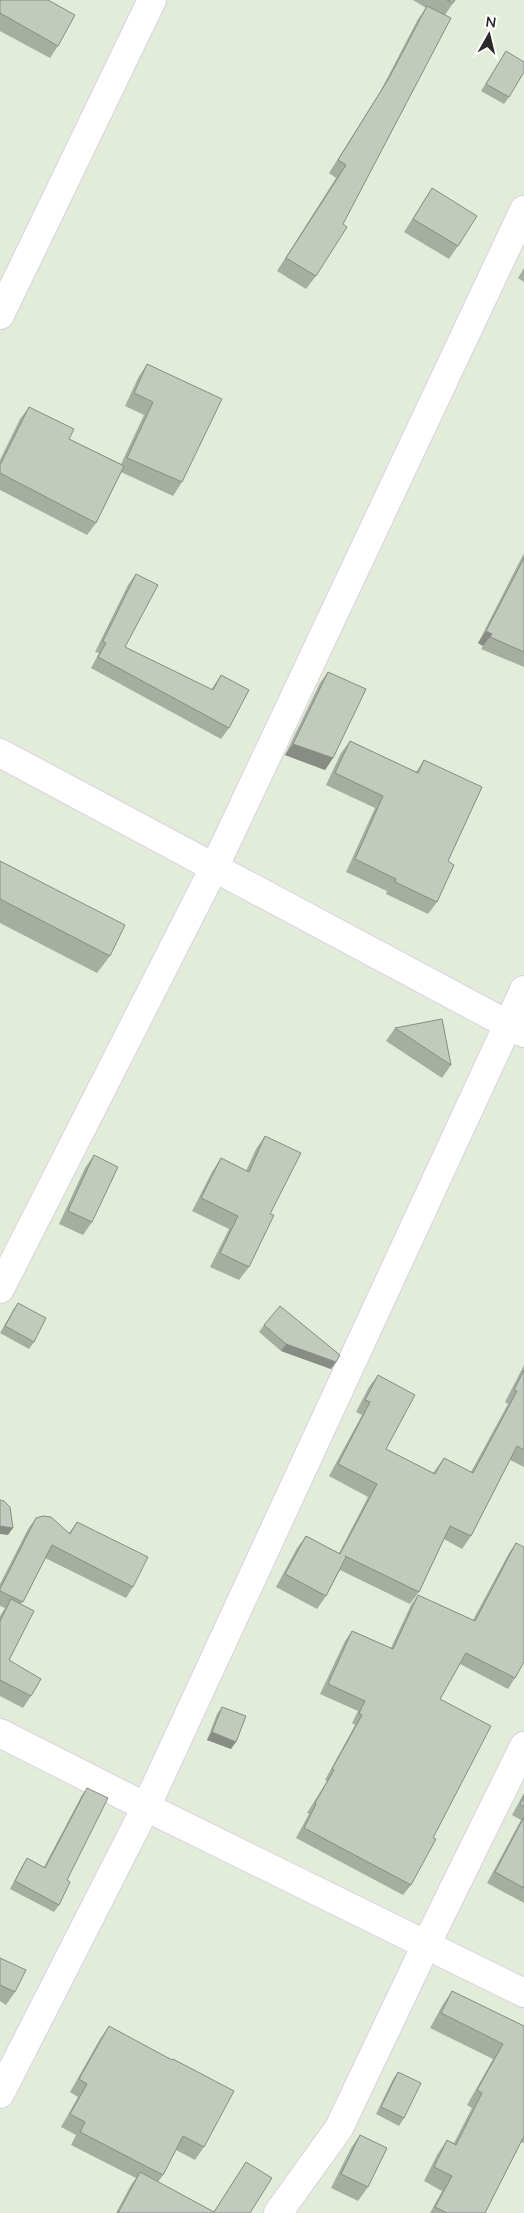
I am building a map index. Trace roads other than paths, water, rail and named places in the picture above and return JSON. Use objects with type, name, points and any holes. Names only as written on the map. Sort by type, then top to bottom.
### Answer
[{"type":"street","points":[[0,315],[152,0]]},
{"type":"street","points":[[0,1289],[214,868],[524,210]]},
{"type":"street","points":[[0,753],[214,868],[518,1024]]},
{"type":"street","points":[[0,2094],[146,1807],[518,1024],[524,990]]},
{"type":"street","points":[[0,1733],[524,1993]]},
{"type":"street","points":[[278,2213],[339,2128],[524,1746]]}]
